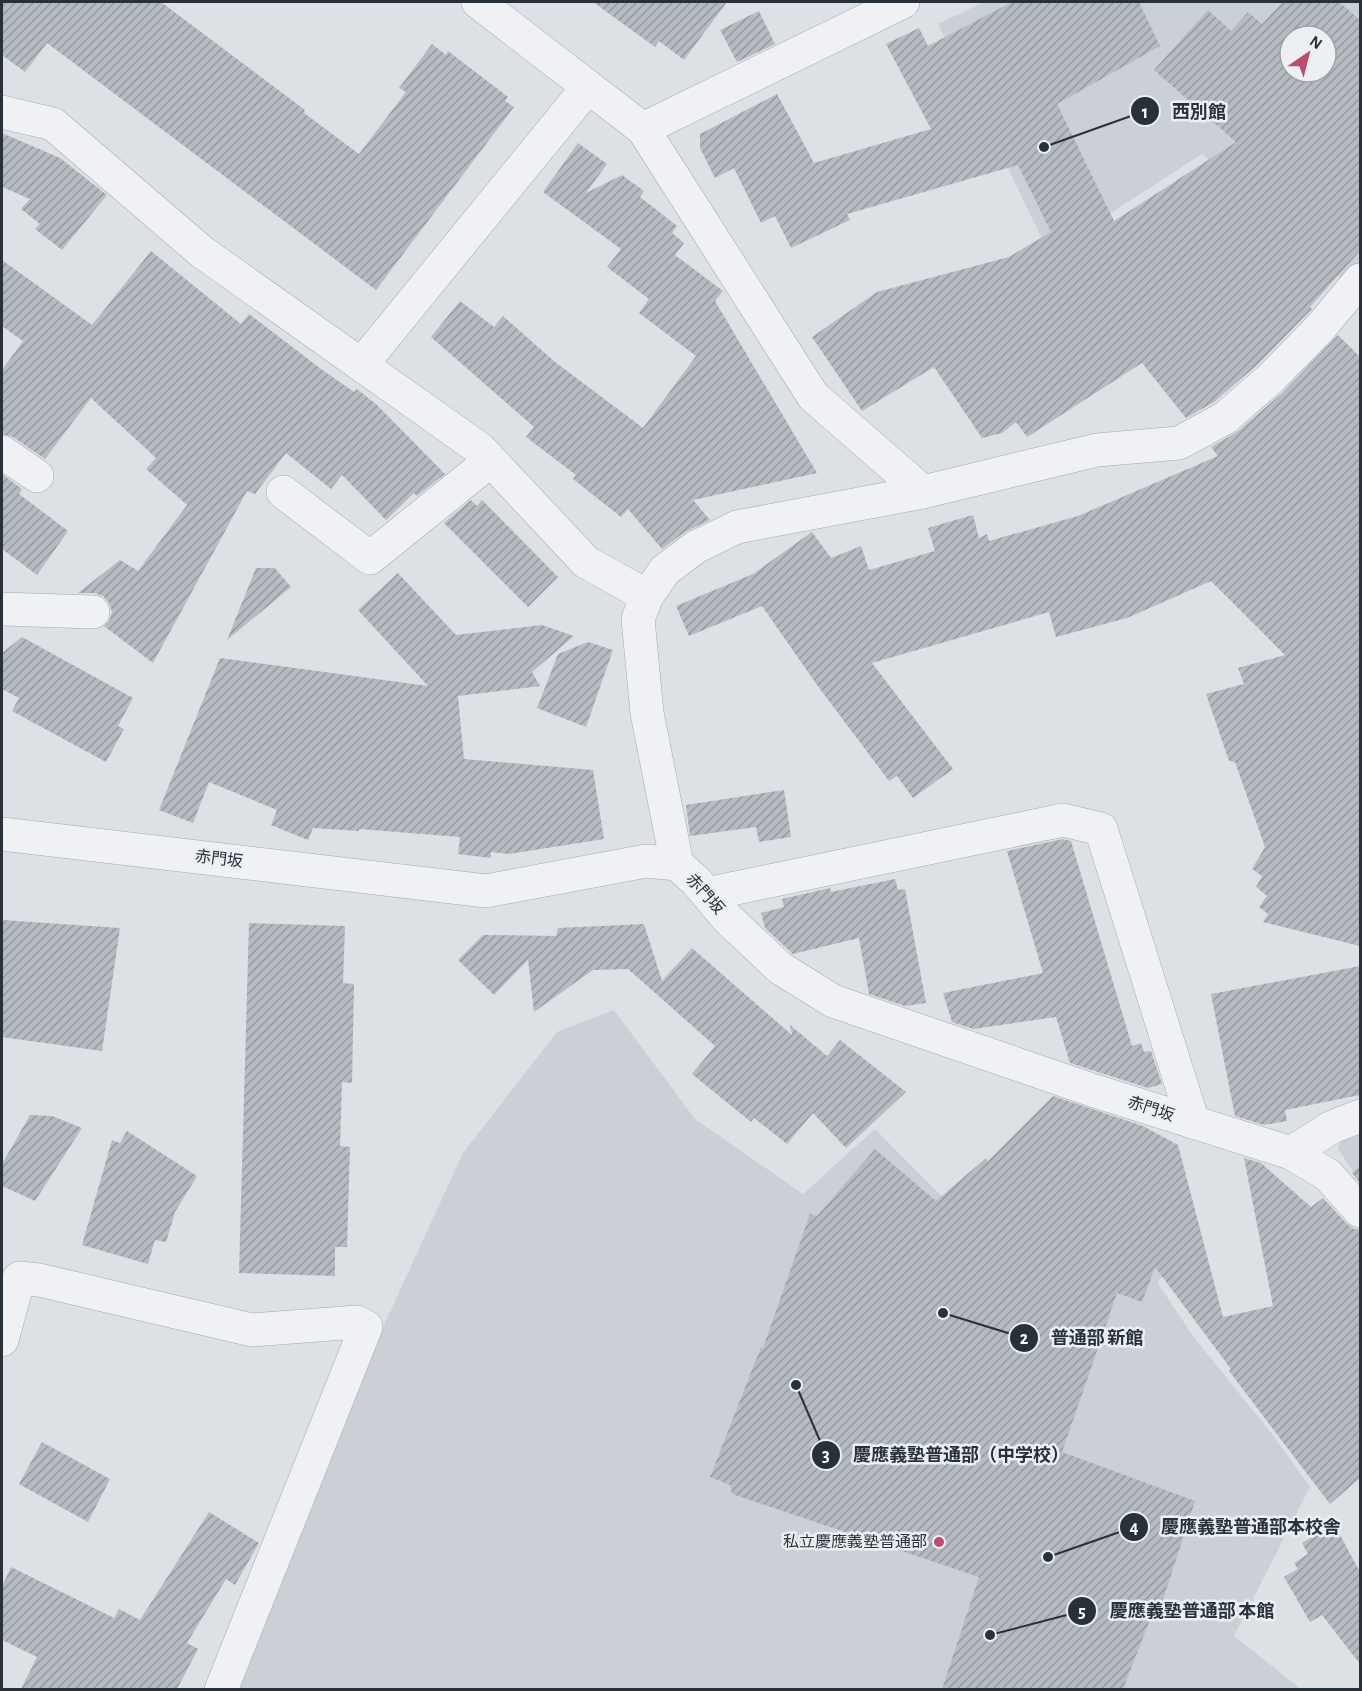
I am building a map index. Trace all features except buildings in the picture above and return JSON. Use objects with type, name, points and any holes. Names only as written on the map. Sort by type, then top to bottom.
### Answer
[{"type":"street","points":[[478,2],[643,129],[813,396],[923,492]]},
{"type":"street","points":[[643,129],[903,2]]},
{"type":"street","points":[[362,364],[588,87]]},
{"type":"street","points":[[2,112],[52,124],[201,252],[480,449],[586,562],[647,596]]},
{"type":"street","points":[[677,864],[647,713],[638,619],[647,596],[665,570],[696,547],[737,528],[923,492],[1097,450],[1179,443],[1225,418],[1270,379],[1320,328],[1360,280]]},
{"type":"street","points":[[2,452],[37,476]]},
{"type":"street","points":[[282,492],[370,558],[490,461]]},
{"type":"street","points":[[2,609],[93,612]]},
{"type":"street","points":[[707,894],[1063,820],[1101,829],[1193,1122]]},
{"type":"street","name":"赤門坂","points":[[2,834],[486,891],[646,861],[677,864],[696,881],[728,919],[780,968],[833,1001],[1291,1153],[1328,1175],[1360,1211]]},
{"type":"street","points":[[1291,1153],[1332,1127],[1360,1116]]},
{"type":"street","points":[[2,1340],[8,1287],[19,1278],[39,1280],[252,1330],[357,1322],[366,1327],[221,1689]]},
{"type":"shaded area","points":[[984,2],[1360,2],[1360,262],[1344,281],[1202,154],[1049,253],[938,24]]},
{"type":"shaded area","points":[[614,1010],[695,1119],[803,1194],[875,1129],[996,1251],[1050,1207],[1168,1272],[1157,1282],[1193,1336],[1272,1434],[1310,1487],[1234,1636],[1301,1689],[239,1690],[384,1325],[463,1153],[557,1032]]},
{"type":"shaded area","points":[[1360,1127],[1360,1181],[1338,1149],[1344,1132]]},
{"type":"place","name":"西別館","points":[[1044,147]]},
{"type":"place","name":"普通部 新館","points":[[943,1313]]},
{"type":"place","name":"慶應義塾普通部（中学校）","points":[[796,1385]]},
{"type":"place","name":"私立慶應義塾普通部","points":[[939,1542]]},
{"type":"place","name":"慶應義塾普通部本校舎","points":[[1048,1557]]},
{"type":"place","name":"慶應義塾普通部 本館","points":[[990,1635]]}]
